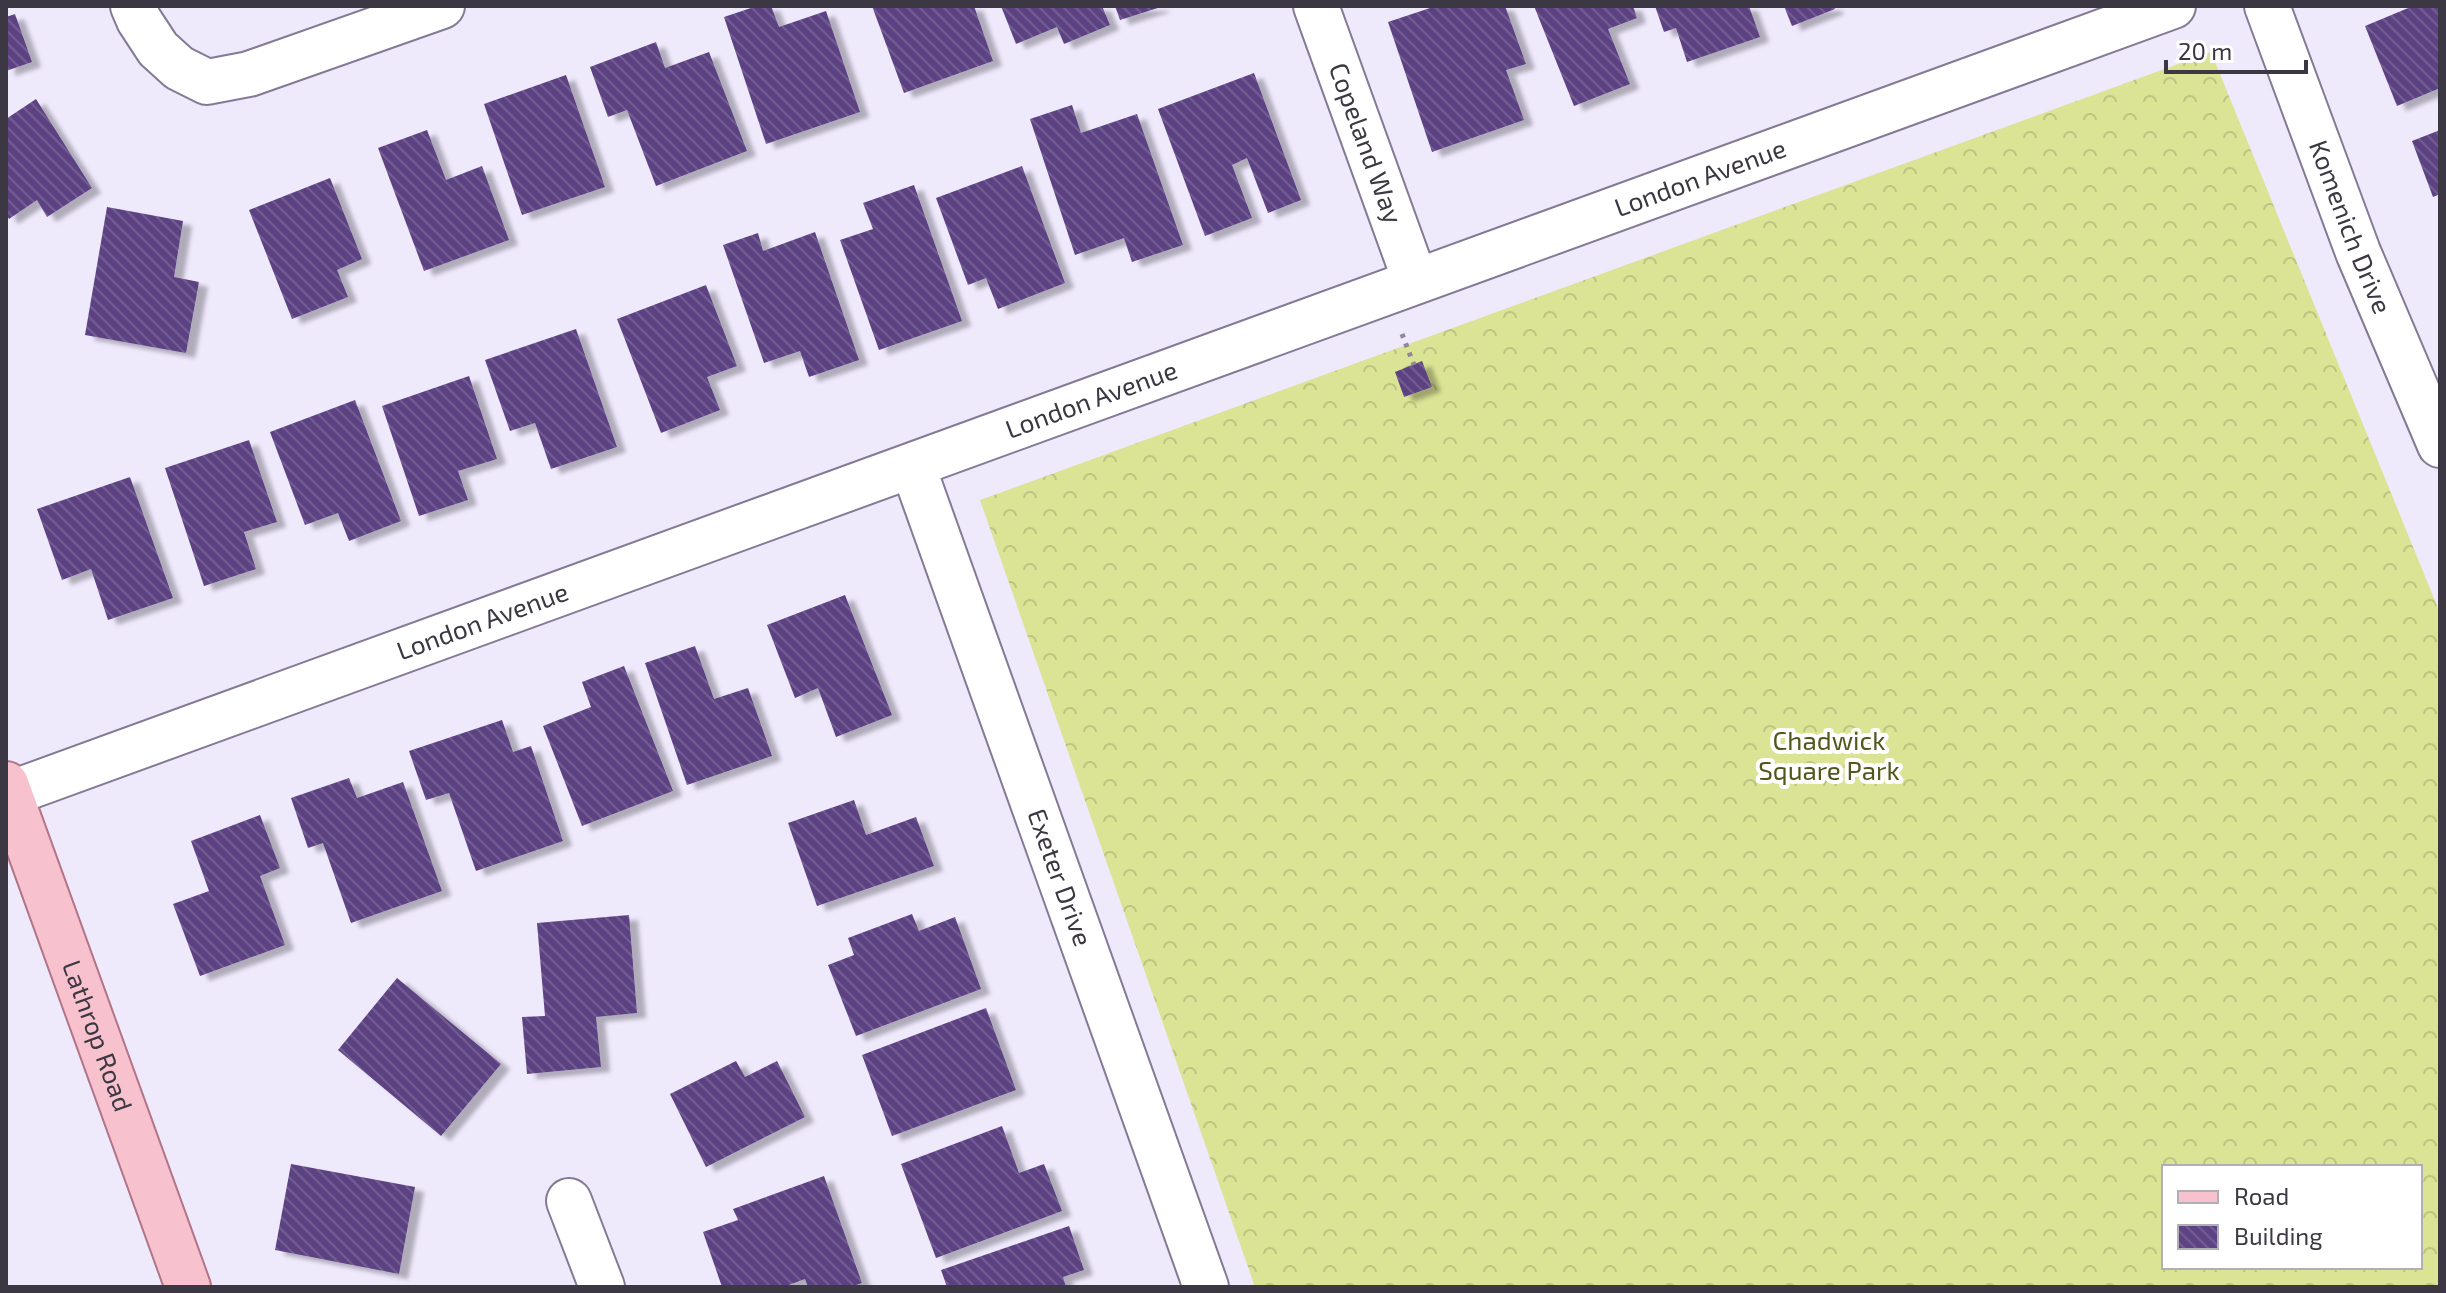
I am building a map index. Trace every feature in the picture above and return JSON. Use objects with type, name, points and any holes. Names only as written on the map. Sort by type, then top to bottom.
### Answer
[{"type":"main road","name":"Lathrop Road","points":[[8,789],[188,1287]]},
{"type":"street","points":[[133,6],[158,49],[179,68],[207,82],[249,74],[442,6]]},
{"type":"street","name":"Copeland Way","points":[[1316,6],[1415,280]]},
{"type":"street","name":"London Avenue","points":[[8,789],[913,467],[1415,280],[2173,6]]},
{"type":"street","name":"Komenich Drive","points":[[2267,6],[2358,252],[2440,445]]},
{"type":"street","name":"Exeter Drive","points":[[913,467],[1206,1287]]},
{"type":"street","points":[[569,1201],[602,1287]]},
{"type":"path","points":[[1401,333],[1414,365]]},
{"type":"green space","name":"Chadwick Square Park","points":[[2211,52],[2440,613],[2440,1287],[1255,1287],[980,500]]},
{"type":"building","points":[[757,6],[771,6],[779,27],[826,11],[860,112],[766,144],[724,17]]},
{"type":"building","points":[[872,6],[974,6],[993,61],[904,93]]},
{"type":"building","points":[[1001,6],[1102,6],[1110,25],[1064,44],[1057,27],[1016,44]]},
{"type":"building","points":[[1115,6],[1161,6],[1161,7],[1120,20]]},
{"type":"building","points":[[1436,6],[1505,6],[1526,64],[1506,70],[1524,120],[1432,152],[1388,22]]},
{"type":"building","points":[[1534,6],[1633,6],[1637,18],[1608,29],[1630,84],[1574,106]]},
{"type":"building","points":[[1655,6],[1749,6],[1760,37],[1687,62],[1676,28],[1664,32]]},
{"type":"building","points":[[1784,6],[1833,6],[1835,9],[1792,26]]},
{"type":"building","points":[[2413,6],[2440,6],[2440,88],[2397,106],[2365,26]]},
{"type":"building","points":[[15,14],[32,62],[6,71],[6,17]]},
{"type":"building","points":[[656,42],[665,68],[709,52],[747,151],[656,186],[627,110],[608,117],[590,67]]},
{"type":"building","points":[[1254,73],[1301,200],[1268,213],[1247,158],[1232,165],[1252,218],[1205,236],[1158,109]]},
{"type":"building","points":[[566,75],[605,187],[522,215],[484,104]]},
{"type":"building","points":[[36,99],[92,188],[47,217],[37,200],[9,219],[6,214],[6,119]]},
{"type":"building","points":[[1072,105],[1081,133],[1137,114],[1183,245],[1132,262],[1124,238],[1075,255],[1030,119]]},
{"type":"building","points":[[427,130],[446,180],[482,166],[509,240],[424,271],[378,148]]},
{"type":"building","points":[[2440,130],[2440,194],[2433,197],[2412,141]]},
{"type":"building","points":[[1022,166],[1065,283],[998,309],[986,278],[968,285],[936,198]]},
{"type":"building","points":[[330,178],[362,259],[337,270],[348,297],[292,319],[249,210]]},
{"type":"building","points":[[914,185],[962,321],[879,350],[840,240],[873,229],[863,203]]},
{"type":"building","points":[[107,207],[183,221],[174,277],[199,282],[186,353],[85,335]]},
{"type":"building","points":[[815,232],[859,360],[809,377],[800,351],[764,363],[723,245],[758,233],[763,251]]},
{"type":"building","points":[[706,285],[737,366],[707,377],[720,410],[661,433],[617,319]]},
{"type":"building","points":[[576,329],[617,447],[551,469],[535,423],[510,431],[485,360]]},
{"type":"building","points":[[1422,361],[1432,387],[1404,397],[1395,372]]},
{"type":"building","points":[[469,376],[497,459],[458,471],[468,500],[419,516],[382,406]]},
{"type":"building","points":[[355,400],[401,521],[349,541],[338,513],[305,525],[270,432]]},
{"type":"building","points":[[249,440],[277,522],[244,532],[256,569],[204,586],[165,468]]},
{"type":"building","points":[[130,477],[173,598],[108,620],[91,569],[62,580],[37,509]]},
{"type":"building","points":[[845,595],[892,715],[836,737],[818,688],[795,698],[767,625]]},
{"type":"building","points":[[695,646],[714,699],[748,688],[772,756],[687,785],[645,663]]},
{"type":"building","points":[[624,666],[673,791],[582,826],[543,726],[591,707],[582,682]]},
{"type":"building","points":[[502,720],[513,752],[531,746],[563,841],[476,871],[449,793],[426,800],[409,751]]},
{"type":"building","points":[[349,778],[357,798],[403,782],[442,891],[351,923],[323,843],[308,848],[291,798]]},
{"type":"building","points":[[854,800],[866,835],[916,817],[934,866],[817,906],[788,823]]},
{"type":"building","points":[[260,815],[280,868],[260,876],[285,945],[200,976],[173,904],[209,891],[191,841]]},
{"type":"building","points":[[912,914],[919,931],[955,917],[981,989],[856,1036],[828,965],[854,955],[848,938]]},
{"type":"building","points":[[629,915],[637,1013],[596,1017],[601,1067],[527,1074],[522,1017],[545,1016],[537,923]]},
{"type":"building","points":[[397,978],[501,1064],[441,1136],[338,1050]]},
{"type":"building","points":[[986,1008],[1016,1090],[892,1136],[862,1055]]},
{"type":"building","points":[[736,1061],[745,1077],[777,1061],[805,1117],[706,1167],[670,1094]]},
{"type":"building","points":[[1002,1126],[1019,1173],[1044,1164],[1062,1211],[936,1258],[901,1164]]},
{"type":"building","points":[[291,1164],[415,1187],[399,1274],[275,1250]]},
{"type":"building","points":[[824,1176],[862,1283],[850,1287],[808,1287],[805,1279],[783,1287],[722,1287],[703,1232],[738,1220],[733,1209]]},
{"type":"building","points":[[1069,1226],[1084,1270],[1063,1277],[1066,1287],[947,1287],[941,1270]]}]
